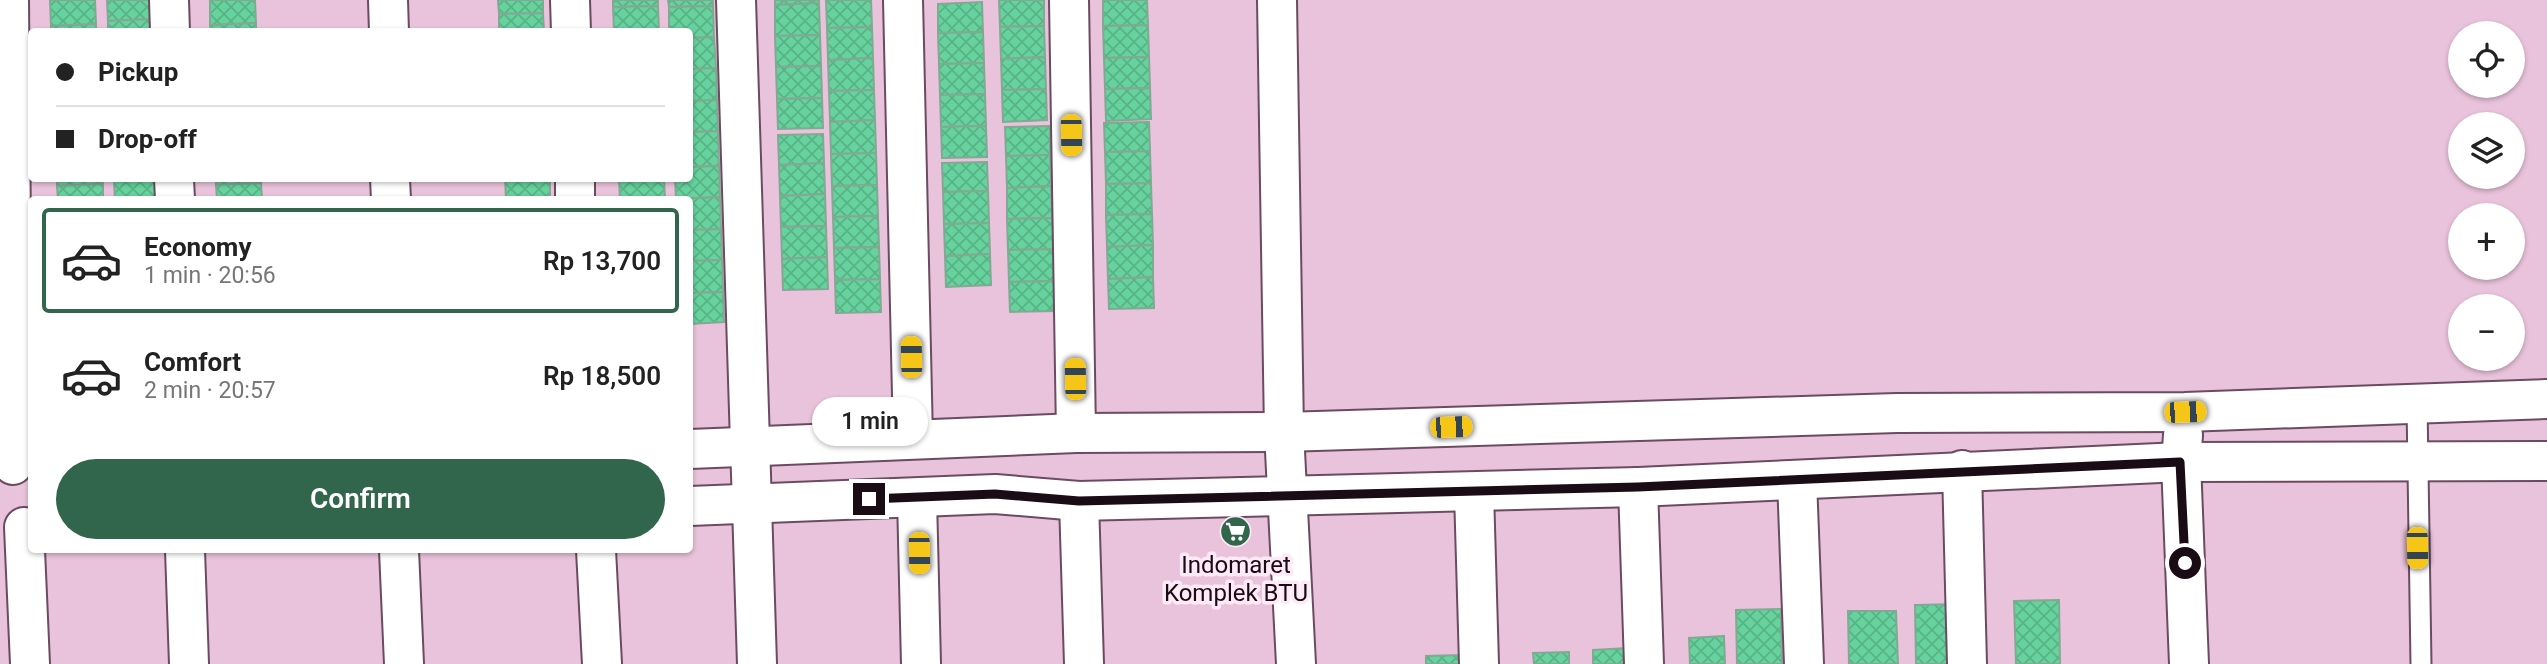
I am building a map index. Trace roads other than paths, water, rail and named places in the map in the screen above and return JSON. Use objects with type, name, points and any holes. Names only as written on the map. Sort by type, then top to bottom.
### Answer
[{"type":"street","points":[[9,0],[15,465]]},
{"type":"street","points":[[169,0],[170,28]]},
{"type":"street","points":[[388,0],[388,28]]},
{"type":"street","points":[[570,0],[571,28]]},
{"type":"street","points":[[736,0],[750,447],[749,503],[757,664]]},
{"type":"street","points":[[903,0],[913,439]]},
{"type":"street","points":[[1069,0],[1076,433]]},
{"type":"street","points":[[1277,0],[1284,432],[1296,664]]},
{"type":"street","points":[[693,449],[1076,433],[1284,432],[1897,412],[2185,412],[2547,399]]},
{"type":"street","points":[[1895,475],[1897,412]]},
{"type":"street","points":[[2185,412],[2180,462],[2189,664]]},
{"type":"street","points":[[992,437],[995,494]]},
{"type":"street","points":[[693,506],[995,494],[1079,501],[1474,492],[2180,462],[2547,461]]},
{"type":"street","points":[[1962,470],[1967,664]]},
{"type":"street","points":[[1797,480],[1804,664]]},
{"type":"street","points":[[1638,487],[1644,664]]},
{"type":"street","points":[[1474,492],[1479,664]]},
{"type":"street","points":[[918,498],[922,664]]},
{"type":"street","points":[[1079,501],[1084,664]]},
{"type":"street","points":[[18,527],[30,664]]},
{"type":"street","points":[[185,553],[189,664]]},
{"type":"street","points":[[399,553],[404,664]]},
{"type":"street","points":[[596,553],[603,664]]},
{"type":"lane","points":[[2417,404],[2421,664]]},
{"type":"place","name":"Indomaret Komplek BTU","points":[[1236,531]]}]
